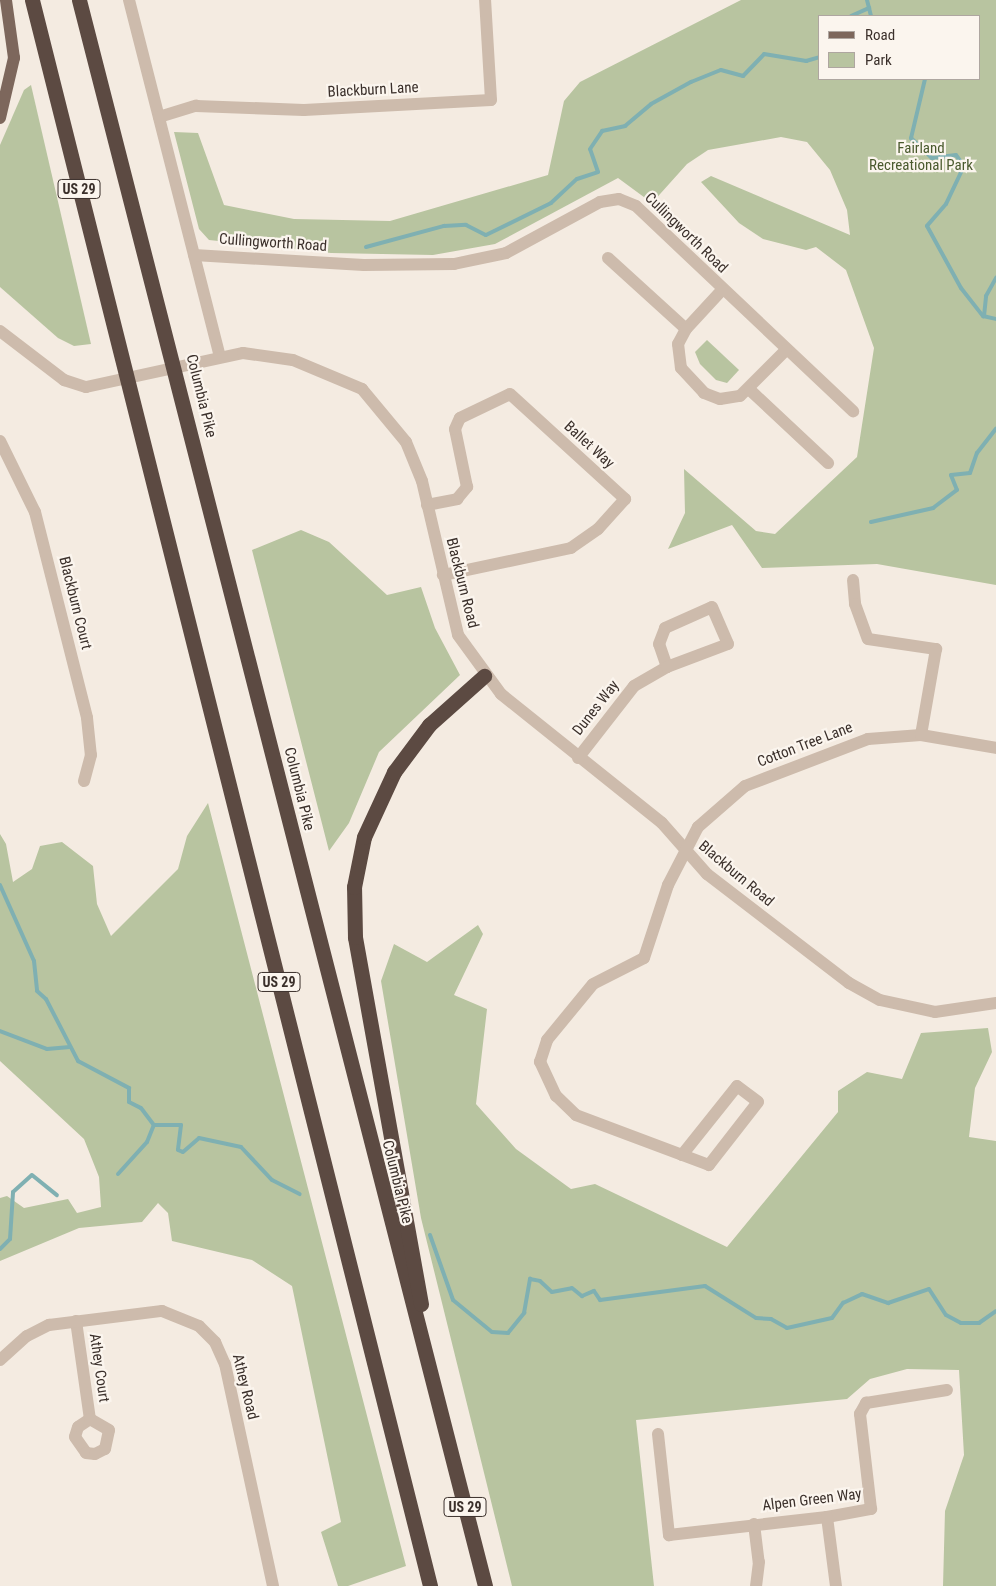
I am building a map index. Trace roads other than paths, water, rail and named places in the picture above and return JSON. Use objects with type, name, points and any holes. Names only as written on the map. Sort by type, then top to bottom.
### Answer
[{"type":"highway","name":"US 29","points":[[32,0],[430,1586]]},
{"type":"highway","name":"Columbia Pike","points":[[80,0],[176,367],[444,1429],[486,1586]]},
{"type":"highway","points":[[444,1429],[397,1181],[353,907],[364,837],[394,772],[429,725],[484,676]]},
{"type":"main road","points":[[0,118],[14,58],[6,0]]},
{"type":"street","points":[[129,0],[220,356]]},
{"type":"street","name":"Blackburn Lane","points":[[159,117],[196,106],[304,110],[491,100],[485,0]]},
{"type":"street","name":"Cullingworth Road","points":[[194,255],[364,266],[454,264],[506,253],[600,202],[619,199],[636,206],[722,290],[853,411]]},
{"type":"street","points":[[608,258],[686,330]]},
{"type":"street","points":[[722,290],[686,330],[678,344],[681,368],[704,392],[730,400],[750,390],[786,350]]},
{"type":"street","name":"Blackburn Road","points":[[2,335],[75,384],[103,385],[220,356],[243,353],[293,360],[362,388],[406,442],[427,505],[458,636],[484,676],[578,758],[662,823],[684,851],[796,944],[849,984],[880,1000],[936,1012],[996,1003]]},
{"type":"street","points":[[750,390],[828,463]]},
{"type":"street","name":"Ballet Way","points":[[427,505],[457,500],[467,487],[455,429],[460,418],[510,394],[625,500],[598,529],[571,548],[443,574]]},
{"type":"street","name":"Blackburn Court","points":[[0,441],[35,512],[87,718],[91,755],[84,781]]},
{"type":"street","points":[[853,580],[855,604],[868,639],[936,649],[921,735]]},
{"type":"street","name":"Dunes Way","points":[[578,758],[630,690],[667,667],[728,644],[712,607],[665,628],[659,644],[667,667]]},
{"type":"street","name":"Cotton Tree Lane","points":[[682,1155],[737,1086],[758,1102],[709,1165],[682,1155],[576,1115],[556,1096],[540,1062],[547,1040],[593,984],[644,958],[684,851],[716,806],[745,786],[868,739],[921,735],[996,748]]},
{"type":"street","name":"Athey Road","points":[[0,1360],[27,1336],[49,1325],[162,1311],[199,1326],[215,1342],[225,1364],[273,1586]]},
{"type":"street","name":"Athey Court","points":[[76,1321],[90,1419]]},
{"type":"street","name":"Alpen Green Way","points":[[658,1434],[669,1535],[828,1517],[871,1510],[860,1414],[866,1403],[947,1390]]},
{"type":"street","points":[[828,1517],[836,1586]]},
{"type":"street","points":[[754,1524],[759,1562],[756,1586]]},
{"type":"waterway","points":[[867,0],[871,15]]},
{"type":"waterway","points":[[853,15],[869,8]]},
{"type":"waterway","points":[[366,247],[444,226],[466,225],[486,235],[551,203],[577,179],[598,172],[590,149],[602,131],[625,126],[651,104],[691,82],[721,70],[743,76],[764,54],[806,61],[818,58]]},
{"type":"waterway","points":[[925,80],[911,138],[932,158],[956,155],[964,166],[946,204],[927,226],[961,288],[983,316],[996,319]]},
{"type":"waterway","points":[[984,316],[986,296],[996,278]]},
{"type":"waterway","points":[[871,522],[933,508],[957,490],[951,475],[970,473],[977,453],[996,429]]},
{"type":"waterway","points":[[0,885],[34,961],[37,991],[46,999],[78,1061],[129,1088],[129,1102],[141,1108],[154,1125],[181,1125],[178,1150],[183,1152],[199,1138],[241,1147],[272,1180],[300,1194]]},
{"type":"waterway","points":[[0,1031],[47,1049],[70,1047]]},
{"type":"waterway","points":[[118,1174],[147,1142],[154,1125]]},
{"type":"waterway","points":[[0,1249],[10,1239],[13,1192],[32,1175],[57,1195]]},
{"type":"waterway","points":[[430,1235],[453,1300],[492,1332],[508,1333],[524,1313],[530,1279],[540,1281],[552,1292],[572,1288],[582,1296],[594,1291],[600,1300],[705,1286],[756,1318],[771,1319],[787,1328],[832,1318],[843,1303],[862,1294],[888,1303],[929,1289],[946,1315],[961,1323],[979,1323],[996,1311]]},
{"type":"park label","name":"Fairland Recreational Park","points":[[921,156]]}]
